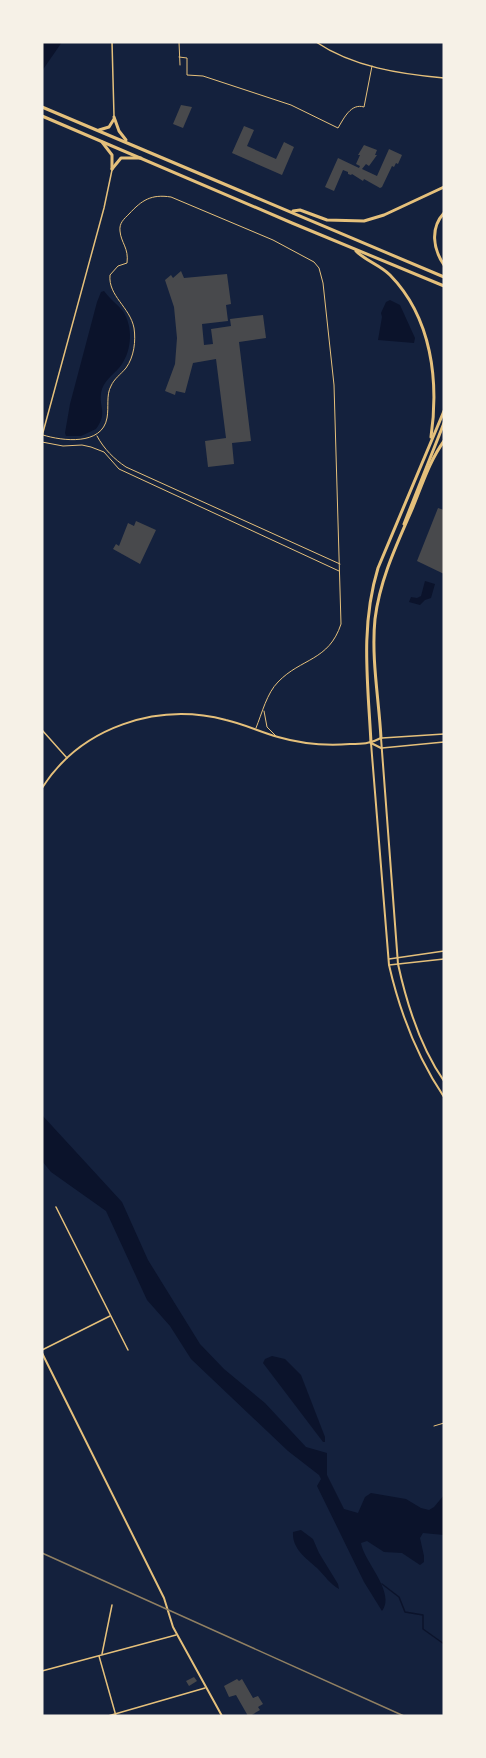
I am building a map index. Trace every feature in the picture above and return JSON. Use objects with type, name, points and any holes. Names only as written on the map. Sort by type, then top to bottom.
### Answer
[{"type":"highway","points":[[42,107],[444,277]]},
{"type":"highway","points":[[44,117],[444,286]]},
{"type":"highway","points":[[96,130],[109,128],[114,117]]},
{"type":"highway","points":[[114,117],[119,131],[130,143]]},
{"type":"highway","points":[[101,141],[111,153],[112,169]]},
{"type":"highway","points":[[112,169],[119,159],[144,159]]},
{"type":"highway","points":[[292,211],[300,210],[334,221],[364,221],[384,215],[444,187]]},
{"type":"highway","points":[[444,213],[437,222],[434,240],[436,252],[444,265]]},
{"type":"highway","points":[[355,250],[390,275],[406,296],[419,320],[428,347],[435,384],[430,444]]},
{"type":"highway","points":[[371,743],[365,639],[369,602],[378,568],[444,411]]},
{"type":"highway","points":[[403,529],[406,515],[444,423]]},
{"type":"highway","points":[[381,738],[375,618],[387,569],[435,455],[444,441]]},
{"type":"street","points":[[112,42],[114,117]]},
{"type":"street","points":[[316,42],[342,57],[372,66],[444,78]]},
{"type":"street","points":[[42,435],[104,208],[112,169]]},
{"type":"street","points":[[42,788],[67,758],[84,744],[111,728],[127,722],[164,715],[205,716],[226,720],[278,737],[322,745],[371,743],[381,738],[444,734]]},
{"type":"street","points":[[42,730],[67,758]]},
{"type":"street","points":[[381,738],[398,964],[406,997],[419,1032],[444,1081]]},
{"type":"street","points":[[371,743],[381,748],[444,742]]},
{"type":"street","points":[[371,743],[389,965],[396,995],[411,1038],[444,1097]]},
{"type":"street","points":[[388,959],[444,951]]},
{"type":"street","points":[[389,965],[444,959]]},
{"type":"street","points":[[56,1207],[128,1350]]},
{"type":"street","points":[[110,1316],[42,1352],[167,1606],[176,1635],[222,1716]]},
{"type":"street","points":[[112,1605],[100,1655],[115,1715]]},
{"type":"street","points":[[42,1671],[176,1635]]},
{"type":"street","points":[[108,1716],[206,1687]]},
{"type":"lane","points":[[179,42],[180,65]]},
{"type":"lane","points":[[179,57],[187,58],[187,75],[203,76],[291,105],[338,128],[353,108],[364,107],[372,66]]},
{"type":"lane","points":[[42,435],[66,441],[83,438],[96,434],[106,423],[109,388],[127,366],[135,343],[132,321],[127,309],[110,286],[110,275],[118,266],[127,263],[128,251],[120,234],[122,222],[138,204],[154,196],[171,197],[273,240],[314,262],[319,268],[323,283],[334,385],[341,624],[338,635],[324,653],[280,679],[274,686],[255,729]]},
{"type":"lane","points":[[96,434],[102,445],[126,467],[340,564]]},
{"type":"lane","points":[[42,442],[63,446],[82,445],[104,452],[119,469],[340,572]]},
{"type":"lane","points":[[263,708],[267,727],[278,737]]},
{"type":"lane","points":[[434,1426],[444,1423]]},
{"type":"water","points":[[42,42],[62,42],[42,71]]},
{"type":"water","points":[[104,291],[126,317],[130,331],[128,352],[122,364],[102,389],[102,418],[96,429],[81,436],[66,436],[70,404],[97,302],[101,292]]},
{"type":"water","points":[[390,300],[400,305],[415,338],[414,343],[378,340],[381,313],[386,302]]},
{"type":"water","points":[[425,581],[435,584],[431,598],[420,605],[409,602],[411,597],[421,596]]},
{"type":"water","points":[[42,1115],[122,1202],[148,1260],[200,1344],[224,1369],[265,1403],[306,1447],[327,1453],[327,1475],[344,1509],[358,1513],[365,1497],[371,1493],[406,1499],[429,1510],[444,1495],[444,1535],[423,1533],[420,1538],[424,1562],[420,1565],[402,1553],[384,1552],[367,1541],[361,1543],[385,1595],[382,1611],[364,1582],[317,1486],[321,1479],[319,1475],[288,1451],[191,1359],[170,1326],[147,1300],[106,1211],[51,1172],[42,1161]]},
{"type":"water","points":[[272,1356],[285,1359],[301,1375],[325,1442],[263,1363],[265,1359]]},
{"type":"water","points":[[301,1530],[313,1539],[339,1589],[297,1548],[293,1532]]},
{"type":"building","points":[[181,105],[192,107],[183,128],[173,124]]},
{"type":"building","points":[[244,126],[254,130],[247,146],[276,159],[284,142],[294,147],[282,175],[232,153]]},
{"type":"building","points":[[364,145],[377,150],[375,155],[377,155],[369,166],[366,164],[362,169],[377,176],[389,149],[402,155],[398,164],[392,166],[382,187],[364,179],[363,181],[343,170],[334,191],[325,187],[338,158],[359,168],[360,166],[356,164]]},
{"type":"building","points":[[181,271],[184,278],[227,274],[231,304],[226,305],[228,321],[202,324],[204,345],[213,344],[211,329],[231,326],[230,319],[263,315],[266,338],[239,342],[251,441],[232,443],[234,464],[208,467],[205,441],[226,438],[216,359],[193,363],[185,393],[176,391],[175,395],[165,391],[175,364],[177,338],[174,307],[165,280],[171,275],[173,278]]},
{"type":"building","points":[[438,508],[444,510],[444,574],[417,561]]},
{"type":"building","points":[[136,521],[156,530],[140,564],[113,549],[116,544],[119,546],[128,523],[134,526]]},
{"type":"building","points":[[194,1677],[197,1681],[189,1686],[186,1681]]},
{"type":"building","points":[[237,1679],[239,1681],[242,1679],[253,1698],[258,1696],[263,1704],[258,1707],[260,1710],[250,1716],[236,1695],[229,1697],[224,1686]]},
{"type":"waterway","points":[[382,1584],[399,1597],[405,1612],[423,1615],[423,1629],[444,1644]]},
{"type":"railway","points":[[42,1553],[404,1716]]}]
